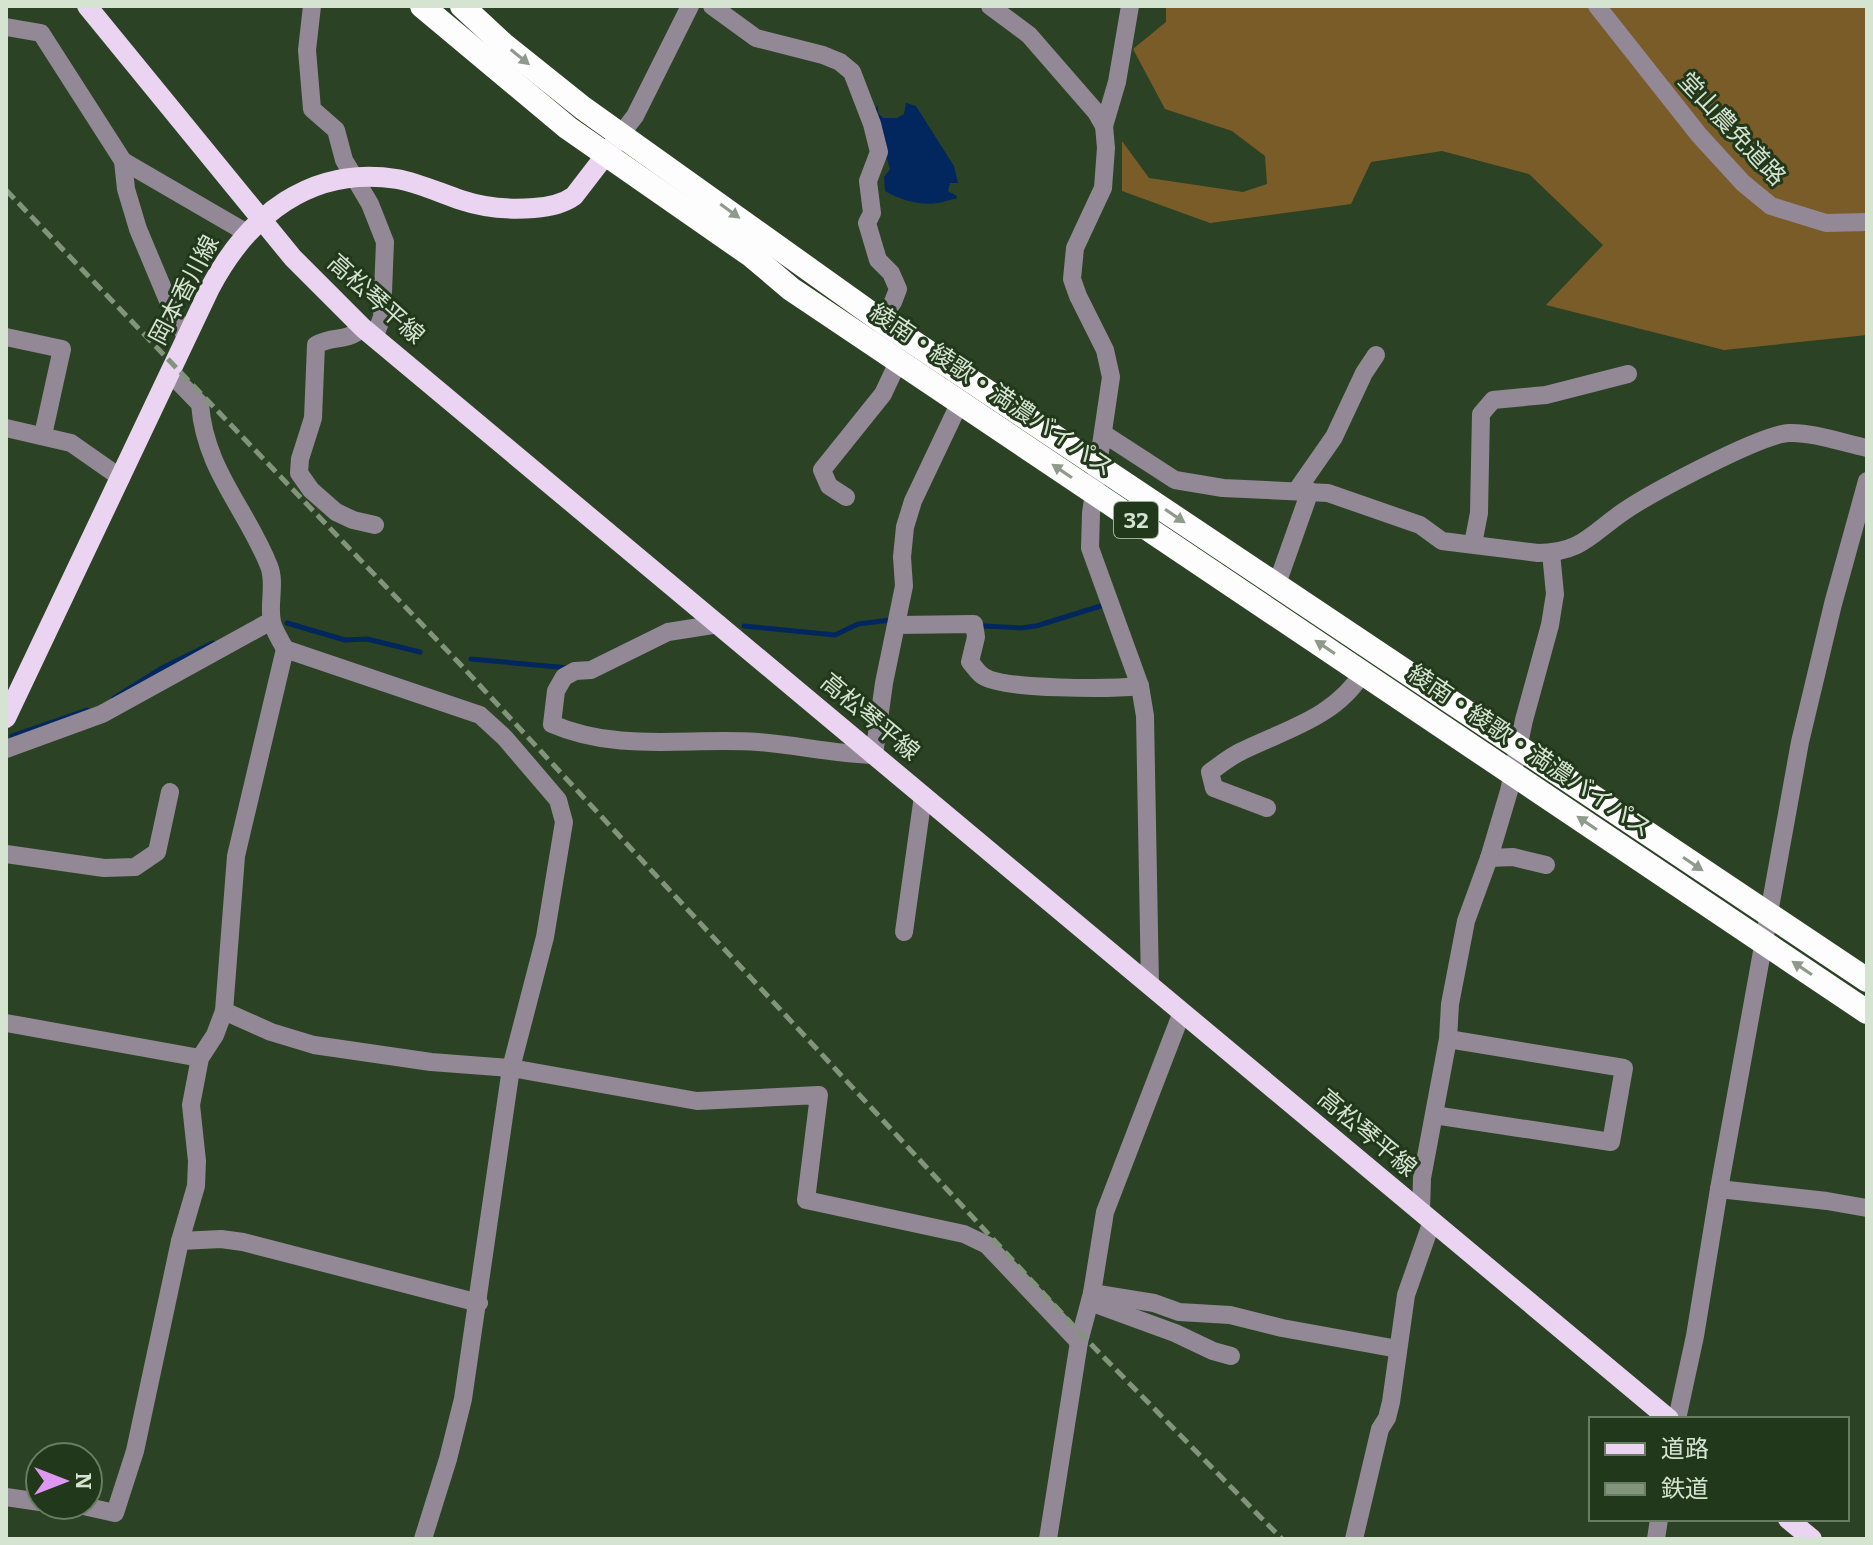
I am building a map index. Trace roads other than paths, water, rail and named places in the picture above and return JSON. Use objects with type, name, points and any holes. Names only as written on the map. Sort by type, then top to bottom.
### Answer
[{"type":"highway","name":"綾南・綾歌・満濃バイパス","points":[[422,6],[568,128],[752,256],[791,289],[1867,1012]]},
{"type":"highway","name":"綾南・綾歌・満濃バイパス","points":[[462,6],[503,44],[583,108],[880,320],[1867,980]]},
{"type":"main road","name":"高松琴平線","points":[[87,6],[254,226],[293,258],[369,332],[1667,1417]]},
{"type":"main road","name":"岡本香川線","points":[[6,718],[186,337],[227,257],[254,226],[312,186],[353,177],[398,179],[489,207],[545,207],[566,202],[574,196],[621,134]]},
{"type":"main road","points":[[1790,1521],[1812,1539]]},
{"type":"street","points":[[312,6],[307,50],[312,109],[336,130],[344,160],[370,204],[385,242],[382,317],[369,332],[348,339],[327,339],[316,345],[313,418],[300,459],[299,473],[311,490],[336,512],[375,525]]},
{"type":"street","points":[[621,134],[635,116],[690,6]]},
{"type":"street","points":[[712,6],[756,38],[840,62],[852,72],[872,124],[879,152],[868,181],[872,213],[867,223],[878,260],[891,273],[898,289],[880,320],[898,362],[883,394],[822,470],[829,486],[846,497]]},
{"type":"street","points":[[990,6],[1029,35],[1096,112],[1104,126]]},
{"type":"street","points":[[1130,6],[1117,82],[1104,126],[1103,188],[1075,248],[1072,279],[1105,350],[1111,377],[1094,492],[1090,548],[1140,686],[1145,716],[1150,985]]},
{"type":"street","name":"堂山農免道路","points":[[1597,6],[1699,135],[1743,183],[1771,206],[1826,223],[1867,222]]},
{"type":"street","points":[[6,27],[41,33],[123,161],[126,189],[138,229],[186,337]]},
{"type":"street","points":[[123,161],[254,226]]},
{"type":"street","points":[[6,337],[62,349],[43,435]]},
{"type":"street","points":[[1277,584],[1304,490],[1376,355]]},
{"type":"street","points":[[104,1511],[115,1513],[135,1451],[180,1241],[196,1186],[197,1161],[191,1105],[200,1058],[215,1035],[224,1011],[236,856],[285,649],[271,621],[271,571],[254,533],[213,462],[202,427],[200,404],[170,373]]},
{"type":"street","points":[[1473,544],[1479,513],[1481,414],[1493,400],[1546,395],[1628,374]]},
{"type":"street","points":[[719,624],[668,632],[591,670],[575,671],[564,677],[556,691],[552,724],[577,735],[640,743],[757,742],[874,755],[884,683],[904,586],[902,557],[905,527],[913,501],[960,402]]},
{"type":"street","points":[[6,428],[71,443],[121,478]]},
{"type":"street","points":[[1104,434],[1175,480],[1223,488],[1328,493],[1420,525],[1442,541],[1551,553],[1578,547],[1624,511],[1772,436],[1790,433],[1867,448]]},
{"type":"street","points":[[1677,1417],[1695,1336],[1800,742],[1867,481]]},
{"type":"street","points":[[1354,1539],[1380,1429],[1387,1418],[1406,1295],[1426,1216],[1422,1178],[1466,921],[1489,858],[1553,610],[1555,582],[1551,553]]},
{"type":"street","points":[[6,749],[102,714],[271,621]]},
{"type":"street","points":[[897,625],[974,624],[976,637],[970,662],[984,677],[1009,684],[1115,689],[1140,686]]},
{"type":"street","points":[[285,649],[480,715],[505,738],[558,800],[564,822],[545,937],[511,1068],[463,1399],[423,1539]]},
{"type":"street","points":[[1267,808],[1214,788],[1210,772],[1239,752],[1310,722],[1345,697],[1363,672]]},
{"type":"street","points":[[6,854],[104,868],[135,867],[157,852],[170,792]]},
{"type":"street","points":[[904,932],[923,796]]},
{"type":"street","points":[[1489,858],[1513,857],[1546,865]]},
{"type":"street","points":[[224,1011],[271,1032],[314,1045],[431,1062],[511,1068],[697,1101],[819,1095],[806,1200],[964,1234],[987,1245],[1079,1342]]},
{"type":"street","points":[[1048,1539],[1079,1342],[1091,1298],[1105,1212],[1182,1012]]},
{"type":"street","points":[[6,1023],[200,1058]]},
{"type":"street","points":[[1434,1115],[1611,1142],[1624,1068],[1448,1039]]},
{"type":"street","points":[[1719,1189],[1867,1208]]},
{"type":"street","points":[[180,1241],[221,1239],[243,1242],[479,1303]]},
{"type":"street","points":[[1091,1298],[1154,1303],[1179,1312],[1230,1315],[1282,1328],[1398,1349]]},
{"type":"street","points":[[1091,1298],[1231,1356]]},
{"type":"water","points":[[906,103],[916,106],[954,166],[958,183],[950,183],[948,191],[957,196],[956,199],[921,203],[885,191],[884,177],[890,169],[887,159],[882,157],[873,112],[878,105],[878,113],[883,118],[897,118],[904,114]]},
{"type":"waterway","points":[[983,626],[1036,626],[1104,605]]},
{"type":"waterway","points":[[744,626],[835,635],[858,624],[890,620]]},
{"type":"waterway","points":[[287,623],[345,640],[367,639],[420,652]]},
{"type":"waterway","points":[[114,698],[160,669],[213,643]]},
{"type":"waterway","points":[[471,659],[569,668]]},
{"type":"waterway","points":[[12,736],[87,710]]},
{"type":"railway","points":[[6,190],[460,664],[1081,1334],[1282,1539]]}]
